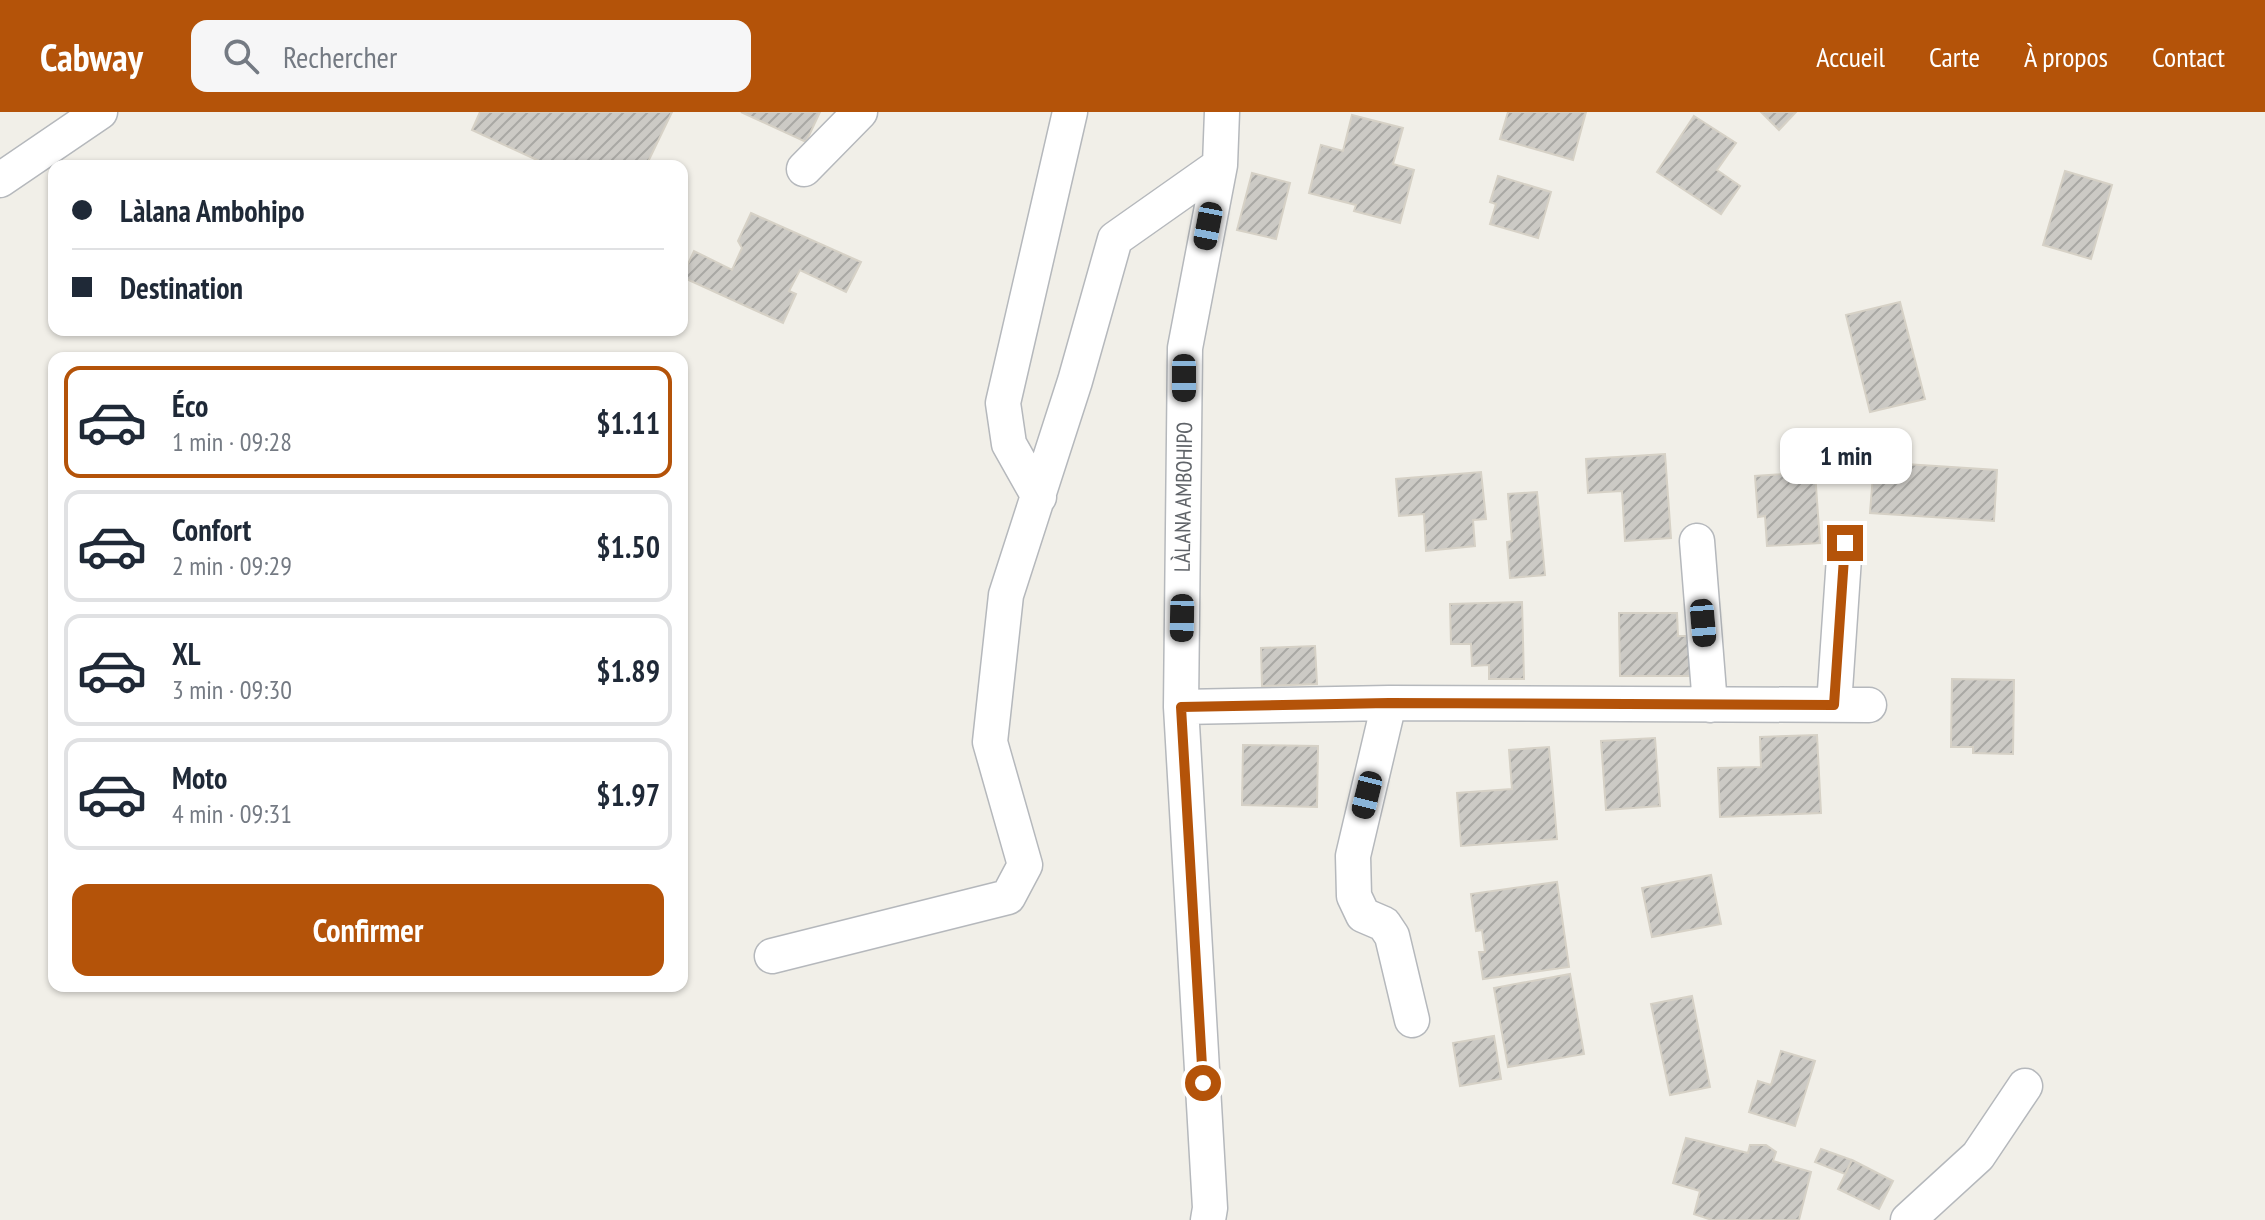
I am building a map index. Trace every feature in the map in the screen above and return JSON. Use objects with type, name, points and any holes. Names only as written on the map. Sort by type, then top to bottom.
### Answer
[{"type":"street","points":[[0,180],[100,112]]},
{"type":"street","points":[[804,169],[860,112]]},
{"type":"street","points":[[1039,497],[1009,444],[1003,403],[1070,112]]},
{"type":"street","name":"LÀLANA AMBOHIPO","points":[[1208,1220],[1210,1208],[1181,707],[1185,348],[1220,165],[1222,112]]},
{"type":"street","points":[[772,956],[1008,897],[1025,865],[990,742],[1006,595],[1075,381],[1115,239],[1220,165]]},
{"type":"street","points":[[1697,541],[1710,705]]},
{"type":"street","points":[[1834,705],[1845,543]]},
{"type":"street","points":[[1181,707],[1389,703],[1869,705]]},
{"type":"street","points":[[1389,703],[1353,856],[1354,896],[1363,915],[1384,924],[1389,930],[1412,1020]]},
{"type":"street","points":[[1908,1220],[1978,1156],[2025,1086]]},
{"type":"building","points":[[480,112],[672,112],[649,160],[537,160],[472,130]]},
{"type":"building","points":[[741,112],[820,112],[806,142]]},
{"type":"building","points":[[1508,112],[1586,112],[1573,160],[1500,139]]},
{"type":"building","points":[[1761,112],[1796,112],[1779,130]]},
{"type":"building","points":[[1352,115],[1403,128],[1393,164],[1414,170],[1400,223],[1354,211],[1356,205],[1309,193],[1321,145],[1343,151]]},
{"type":"building","points":[[1694,116],[1736,143],[1717,170],[1740,186],[1721,214],[1657,172]]},
{"type":"building","points":[[2065,171],[2112,185],[2091,259],[2043,245]]},
{"type":"building","points":[[1252,173],[1290,183],[1276,239],[1237,230]]},
{"type":"building","points":[[1498,176],[1551,192],[1538,238],[1490,224],[1496,204],[1490,202]]},
{"type":"building","points":[[751,213],[861,262],[846,292],[800,270],[789,291],[796,294],[783,323],[688,280],[688,264],[694,251],[732,270],[742,248],[738,241]]},
{"type":"building","points":[[1900,302],[1925,399],[1870,412],[1846,315]]},
{"type":"building","points":[[1665,454],[1671,538],[1625,541],[1622,491],[1588,493],[1586,459]]},
{"type":"building","points":[[1874,462],[1997,470],[1994,521],[1870,513]]},
{"type":"building","points":[[1481,472],[1486,519],[1473,520],[1475,546],[1426,551],[1424,514],[1399,516],[1396,479]]},
{"type":"building","points":[[1815,472],[1820,543],[1767,546],[1765,516],[1758,517],[1755,476]]},
{"type":"building","points":[[1537,492],[1545,575],[1510,578],[1507,542],[1512,541],[1508,494]]},
{"type":"building","points":[[1522,602],[1524,679],[1489,679],[1489,665],[1472,666],[1471,644],[1451,644],[1450,604]]},
{"type":"building","points":[[1619,613],[1677,613],[1678,636],[1691,636],[1692,676],[1620,676]]},
{"type":"building","points":[[1315,646],[1317,684],[1262,686],[1261,648]]},
{"type":"building","points":[[1952,679],[2014,680],[2013,754],[1973,753],[1973,747],[1951,747]]},
{"type":"building","points":[[1817,735],[1821,813],[1720,817],[1718,768],[1761,767],[1760,737]]},
{"type":"building","points":[[1655,738],[1660,806],[1606,810],[1601,741]]},
{"type":"building","points":[[1243,745],[1318,746],[1317,807],[1242,805]]},
{"type":"building","points":[[1549,747],[1557,839],[1461,846],[1457,793],[1512,789],[1509,750]]},
{"type":"building","points":[[1711,875],[1721,924],[1652,937],[1642,888]]},
{"type":"building","points":[[1557,882],[1569,967],[1483,979],[1479,952],[1485,952],[1482,930],[1476,931],[1471,894]]},
{"type":"building","points":[[1570,974],[1584,1054],[1508,1067],[1494,988]]},
{"type":"building","points":[[1692,996],[1710,1087],[1670,1095],[1651,1004]]},
{"type":"building","points":[[1494,1036],[1501,1079],[1460,1086],[1453,1043]]},
{"type":"building","points":[[1781,1051],[1815,1061],[1795,1126],[1749,1112],[1758,1081],[1771,1085]]},
{"type":"building","points":[[1686,1138],[1748,1153],[1750,1145],[1766,1145],[1776,1152],[1773,1161],[1811,1172],[1799,1220],[1712,1220],[1694,1214],[1700,1191],[1673,1183]]},
{"type":"building","points":[[1821,1149],[1852,1160],[1845,1174],[1815,1162]]},
{"type":"building","points":[[1852,1160],[1893,1181],[1879,1209],[1838,1189]]},
{"type":"route","points":[[1203,1083],[1181,707],[1389,703],[1834,705],[1845,543]]}]
